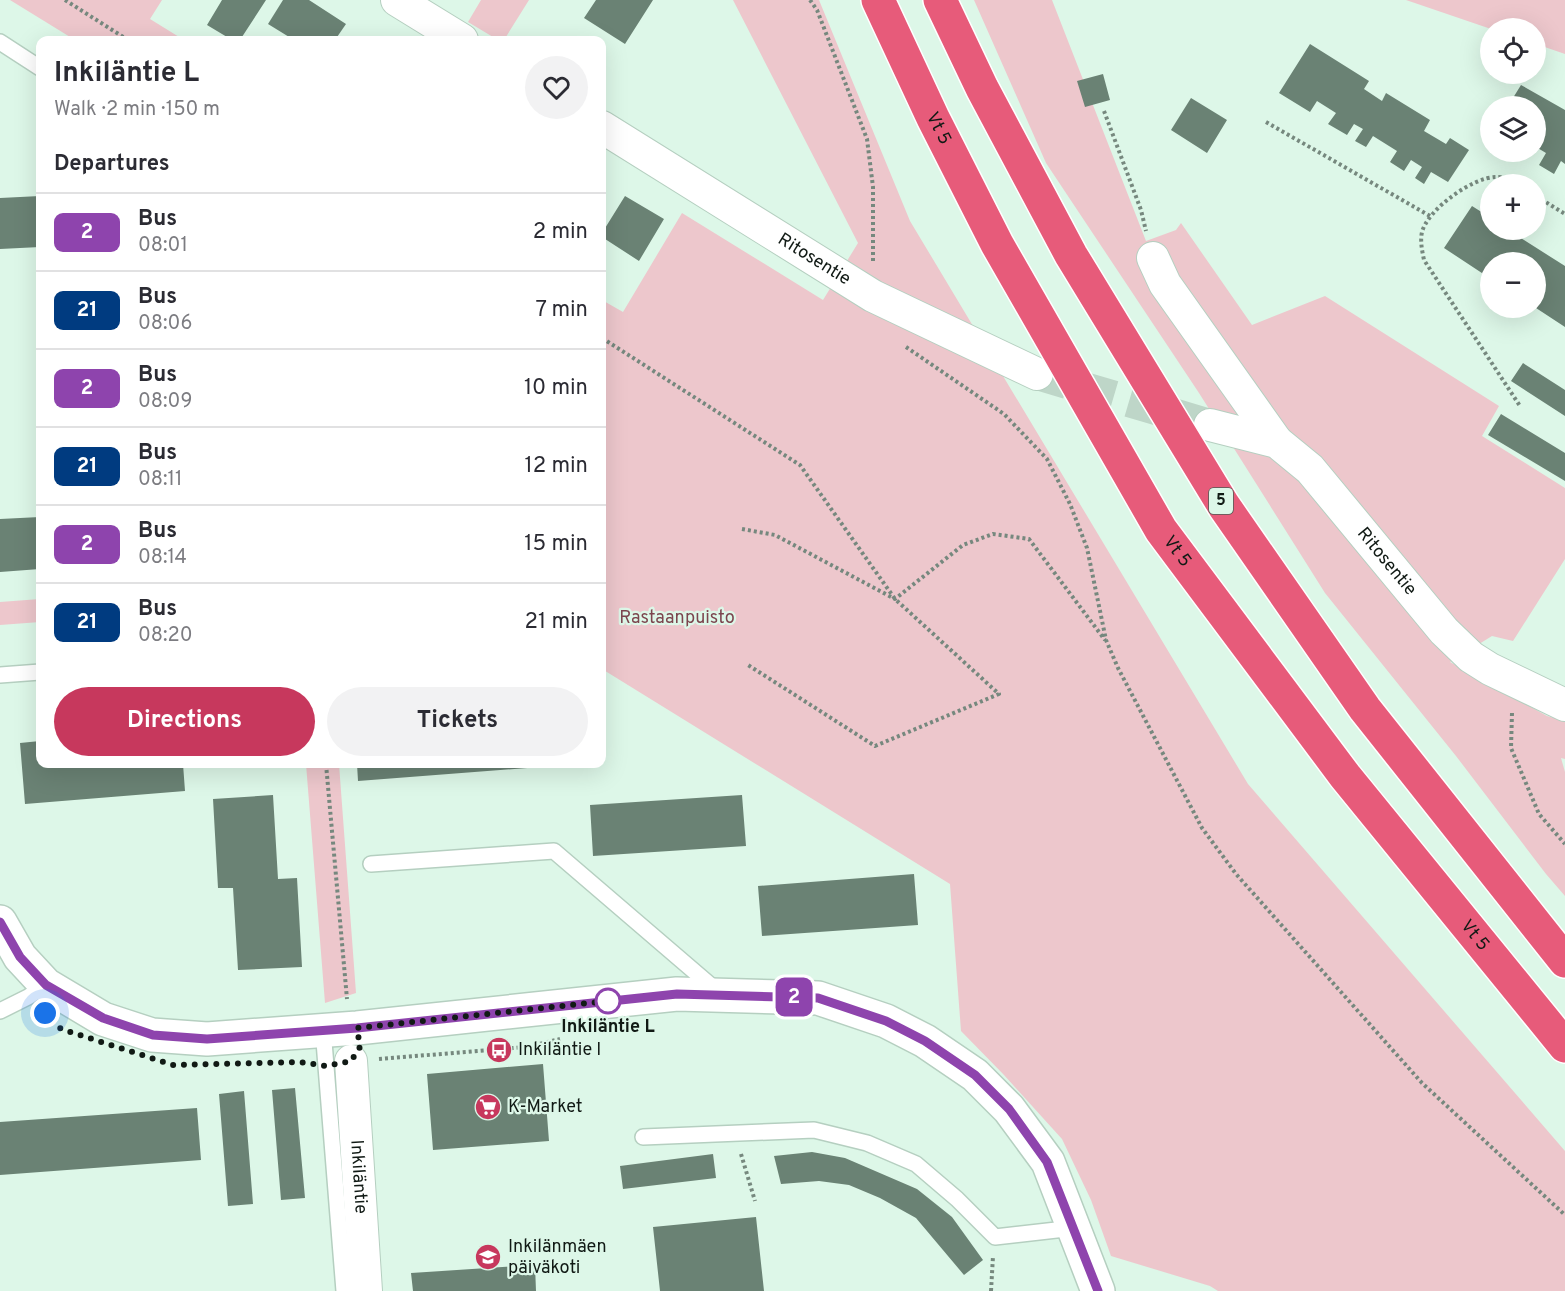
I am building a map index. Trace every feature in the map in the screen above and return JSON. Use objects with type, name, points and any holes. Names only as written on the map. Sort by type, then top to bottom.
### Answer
[{"type":"highway","name":"Vt 5","points":[[878,0],[933,118],[997,244],[1161,530],[1345,776],[1565,1046]]},
{"type":"highway","name":"5","points":[[940,0],[982,88],[1071,255],[1224,506],[1365,709],[1565,961]]},
{"type":"street","points":[[397,0],[456,36]]},
{"type":"street","name":"Ritosentie","points":[[606,129],[873,296],[1037,374]]},
{"type":"street","points":[[1153,258],[1165,284],[1277,442]]},
{"type":"street","name":"Ritosentie","points":[[1210,425],[1277,442],[1310,469],[1444,631],[1471,657],[1565,705]]},
{"type":"street","points":[[0,922],[20,957],[46,985],[103,1018],[153,1035],[207,1039],[357,1028],[677,994],[818,998],[886,1021],[925,1041],[975,1075],[1009,1109],[1047,1162],[1098,1291]]},
{"type":"street","name":"Inkiläntie","points":[[351,1061],[366,1291]]},
{"type":"lane","points":[[0,42],[36,65]]},
{"type":"lane","points":[[0,675],[36,672]]},
{"type":"lane","points":[[371,864],[554,851],[721,994]]},
{"type":"lane","points":[[0,1011],[46,985]]},
{"type":"lane","points":[[323,1029],[344,1291]]},
{"type":"lane","points":[[643,1137],[814,1130],[867,1143],[916,1164],[957,1199],[995,1237],[1074,1228]]},
{"type":"path","points":[[64,0],[122,36]]},
{"type":"path","points":[[810,0],[817,10],[867,139],[873,187],[873,296]]},
{"type":"path","points":[[1104,111],[1141,210],[1153,258]]},
{"type":"path","points":[[1266,122],[1430,216]]},
{"type":"path","points":[[1480,180],[1446,202],[1430,216],[1422,230],[1421,245],[1424,260],[1520,406]]},
{"type":"path","points":[[1546,202],[1565,214]]},
{"type":"path","points":[[606,341],[800,465],[895,599],[999,694],[875,746],[748,665]]},
{"type":"path","points":[[903,344],[1005,414],[1047,459],[1070,504],[1087,548],[1106,640],[1118,668],[1196,818],[1236,874],[1422,1083],[1565,1215]]},
{"type":"path","points":[[742,529],[775,535],[895,599]]},
{"type":"path","points":[[895,599],[963,545],[993,534],[1029,539],[1106,640]]},
{"type":"path","points":[[1514,680],[1511,748],[1539,814],[1565,844]]},
{"type":"path","points":[[326,768],[345,996],[357,1028]]},
{"type":"path","points":[[351,1061],[526,1047],[568,1037]]},
{"type":"path","points":[[735,1133],[755,1200]]},
{"type":"path","points":[[991,1291],[995,1237]]},
{"type":"green space","points":[[10,0],[162,0],[150,19],[178,36],[68,36]]},
{"type":"green space","points":[[481,0],[529,0],[506,36],[491,36],[468,22]]},
{"type":"green space","name":"Rastaanpuisto","points":[[733,0],[819,0],[910,221],[1248,784],[1565,1151],[1565,1291],[1218,1291],[1210,1286],[1111,1256],[1091,1200],[1062,1139],[961,1031],[950,884],[606,671],[606,302],[623,312],[682,213],[823,300],[858,243]]},
{"type":"green space","points":[[974,0],[1052,0],[1146,241],[1176,230],[1181,223],[1252,325],[1325,296],[1499,406],[1482,436],[1565,488],[1565,559],[1513,641],[1492,636],[1450,662],[1547,716],[1565,721],[1565,759],[1561,758],[1565,772],[1565,896],[1325,593],[1199,393],[1046,163]]},
{"type":"green space","points":[[1406,0],[1565,0],[1565,54],[1546,47],[1546,18],[1480,18],[1480,25]]},
{"type":"green space","points":[[36,599],[36,622],[0,625],[0,602]]},
{"type":"green space","points":[[306,768],[339,768],[356,993],[325,1003]]},
{"type":"building","points":[[222,0],[266,0],[243,36],[225,36],[207,25]]},
{"type":"building","points":[[283,0],[309,0],[346,24],[338,36],[288,36],[268,24]]},
{"type":"building","points":[[596,0],[653,0],[625,44],[584,18]]},
{"type":"building","points":[[1310,44],[1369,81],[1364,89],[1382,101],[1386,93],[1430,120],[1424,131],[1446,144],[1450,138],[1469,150],[1448,182],[1431,172],[1424,184],[1415,178],[1422,167],[1411,160],[1404,171],[1390,162],[1397,151],[1373,136],[1366,147],[1355,141],[1363,129],[1354,124],[1347,135],[1328,124],[1336,113],[1317,101],[1310,112],[1279,93]]},
{"type":"building","points":[[1103,74],[1110,100],[1085,107],[1077,81]]},
{"type":"building","points":[[1521,85],[1540,96],[1514,96]]},
{"type":"building","points":[[1191,98],[1227,120],[1207,153],[1171,130]]},
{"type":"building","points":[[1546,99],[1565,110],[1565,164],[1561,161],[1554,174],[1539,165],[1541,162],[1546,162]]},
{"type":"building","points":[[36,196],[36,247],[0,249],[0,198]]},
{"type":"building","points":[[625,196],[664,219],[639,261],[606,240],[606,227]]},
{"type":"building","points":[[1472,206],[1480,211],[1480,240],[1524,240],[1543,252],[1480,252],[1480,272],[1444,248]]},
{"type":"building","points":[[1546,254],[1565,266],[1565,327],[1546,315]]},
{"type":"building","points":[[1523,363],[1565,390],[1565,416],[1511,381]]},
{"type":"building","points":[[1501,414],[1565,453],[1565,481],[1488,435]]},
{"type":"building","points":[[36,517],[36,569],[0,572],[0,519]]},
{"type":"building","points":[[36,741],[36,768],[183,768],[185,791],[25,804],[20,743]]},
{"type":"building","points":[[357,768],[527,768],[358,781]]},
{"type":"building","points":[[273,795],[278,879],[297,878],[302,967],[238,970],[233,888],[218,888],[213,799]]},
{"type":"building","points":[[742,795],[746,846],[593,856],[590,805]]},
{"type":"building","points":[[914,874],[918,925],[762,936],[758,886]]},
{"type":"building","name":"K-Market","points":[[543,1064],[549,1141],[433,1150],[427,1074]]},
{"type":"building","points":[[295,1088],[305,1198],[281,1200],[272,1090]]},
{"type":"building","points":[[244,1091],[253,1204],[228,1206],[219,1094]]},
{"type":"building","points":[[197,1108],[201,1160],[0,1175],[0,1122]]},
{"type":"building","points":[[812,1152],[845,1158],[917,1189],[952,1217],[983,1260],[964,1275],[916,1218],[880,1198],[849,1185],[819,1181],[781,1184],[774,1156]]},
{"type":"building","points":[[713,1154],[716,1178],[623,1189],[620,1166]]},
{"type":"building","points":[[756,1217],[764,1291],[660,1291],[653,1227]]},
{"type":"building","name":"Inkilänmäen päiväkoti","points":[[535,1265],[536,1291],[413,1291],[411,1273]]},
{"type":"tunnel","points":[[1037,374],[1210,425]]},
{"type":"bus line","name":"2","points":[[0,922],[20,957],[46,985],[103,1018],[153,1035],[207,1039],[357,1028],[677,994],[818,998],[886,1021],[925,1041],[975,1075],[1009,1109],[1047,1162],[1098,1291]]},
{"type":"place","name":"Inkiläntie L","points":[[608,1001]]},
{"type":"place","name":"Inkiläntie I","points":[[499,1050]]},
{"type":"place","name":"K-Market","points":[[488,1107]]},
{"type":"place","name":"Inkilänmäen päiväkoti","points":[[488,1257]]},
{"type":"route","points":[[45,1013],[61,1029],[173,1065],[300,1062],[326,1066],[351,1061],[360,1047],[357,1028],[608,1001]]}]
